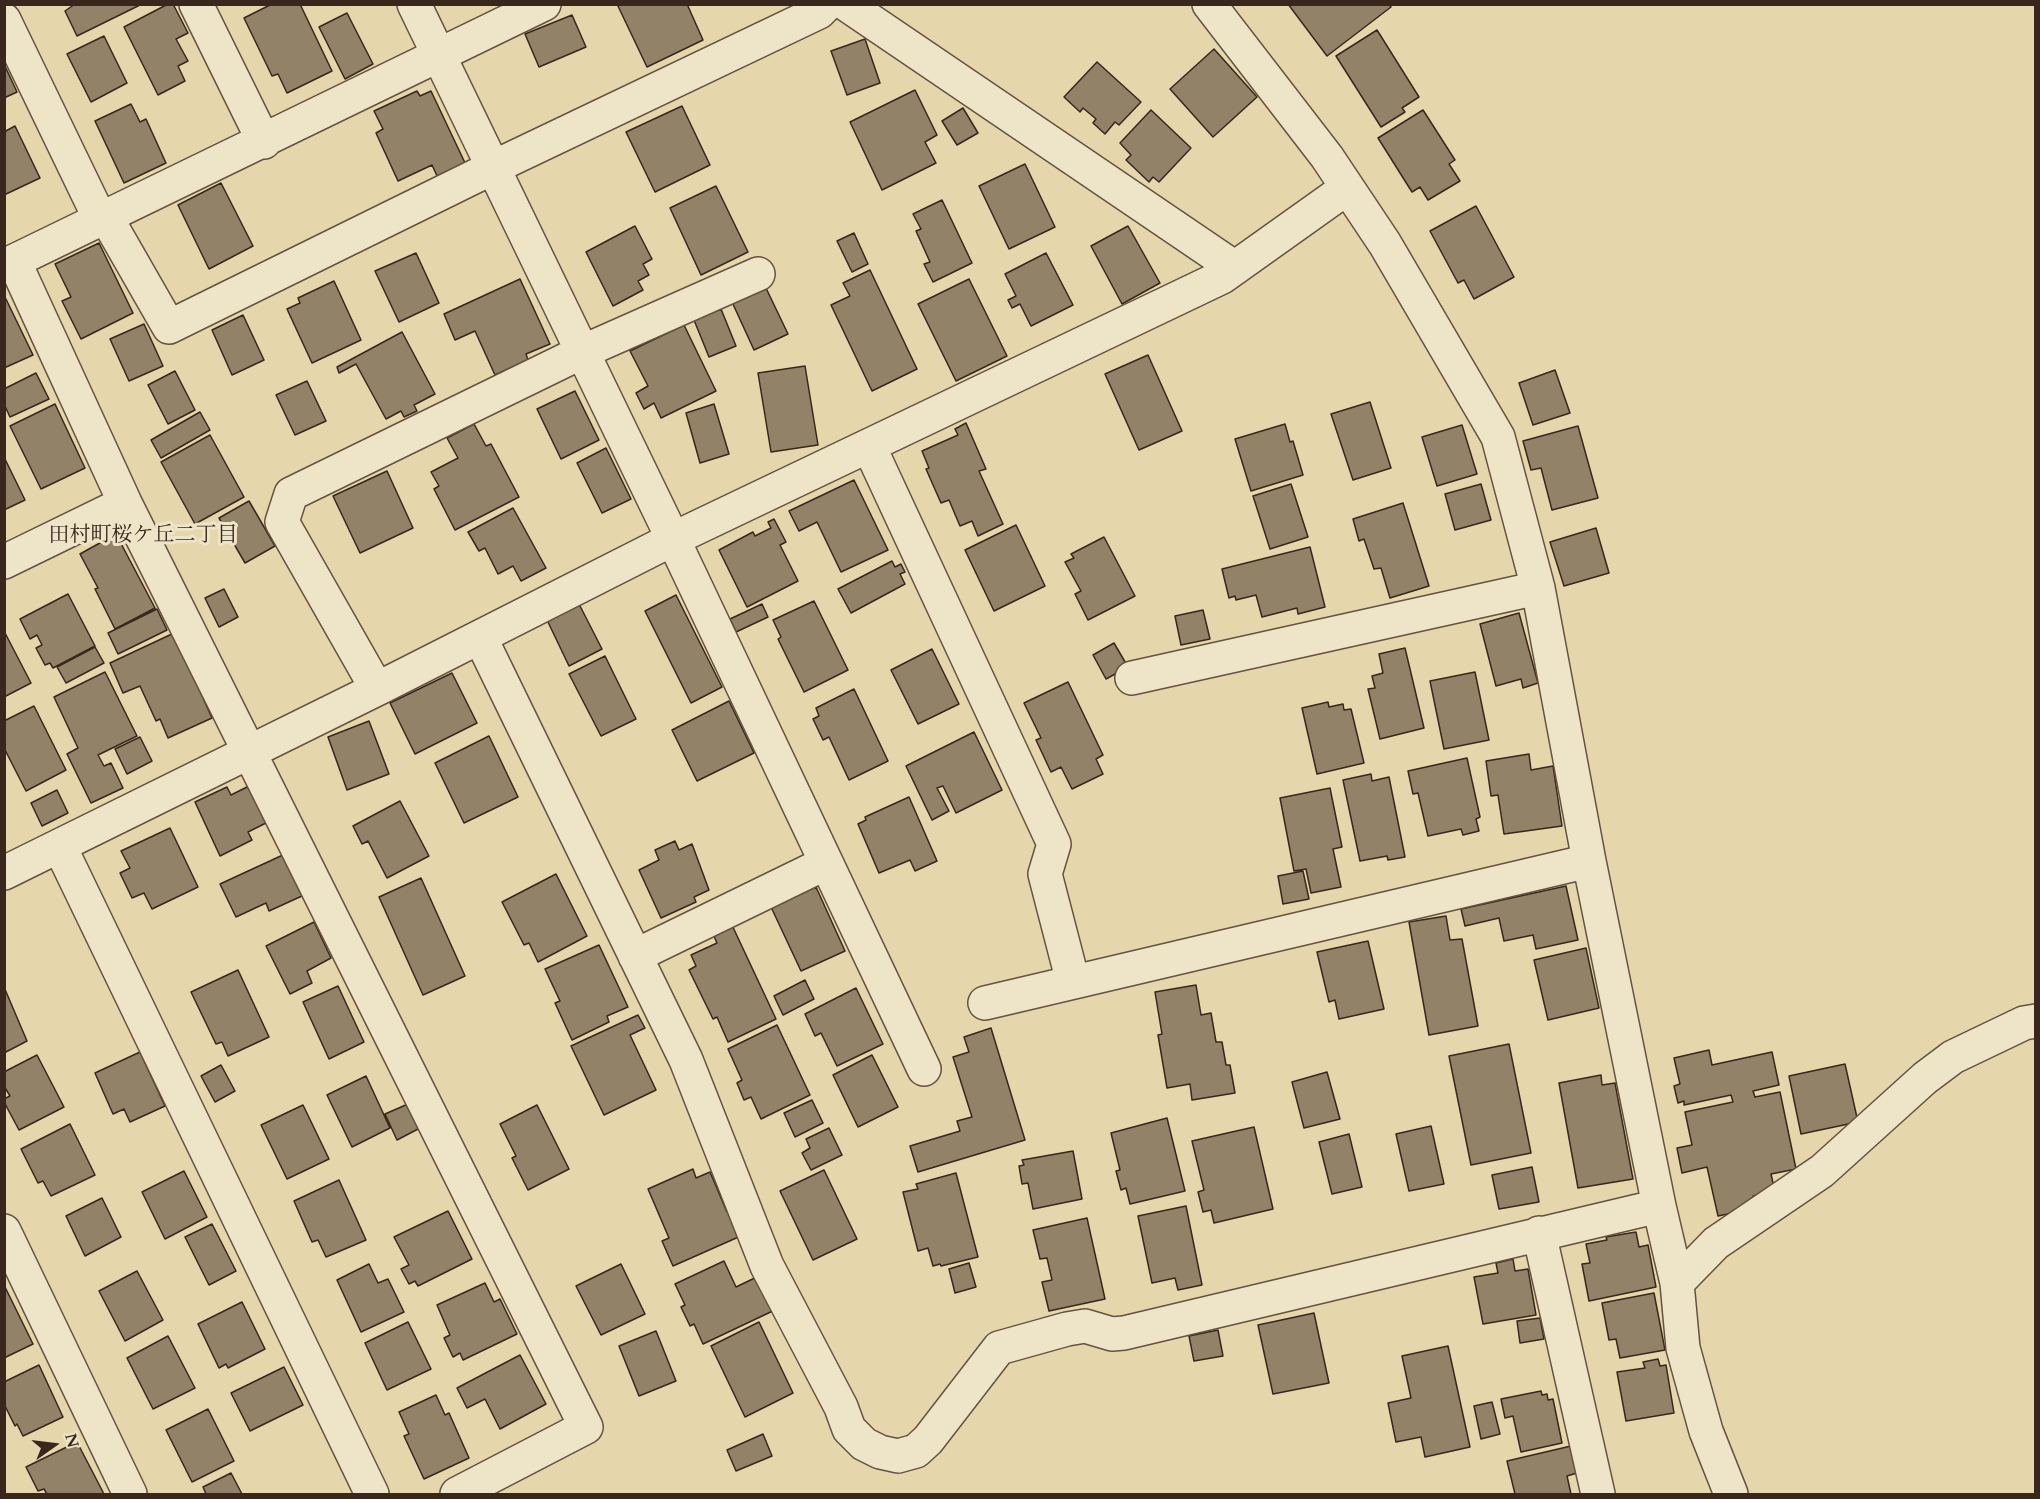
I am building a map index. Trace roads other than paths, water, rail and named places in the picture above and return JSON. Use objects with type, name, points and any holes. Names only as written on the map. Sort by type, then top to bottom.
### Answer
[{"type":"street","points":[[196,4],[264,142]]},
{"type":"street","points":[[414,4],[673,539],[924,1069]]},
{"type":"street","points":[[457,1494],[586,1427],[125,503],[9,264],[544,4]]},
{"type":"street","points":[[4,20],[103,218],[169,327],[492,168],[819,12],[827,4]]},
{"type":"street","points":[[846,4],[1235,268]]},
{"type":"street","points":[[1209,4],[1327,157],[1385,244],[1498,437],[1538,588],[1589,861],[1659,1206],[1677,1282],[1683,1347],[1706,1431],[1731,1494]]},
{"type":"street","points":[[4,873],[377,689],[673,539],[1222,277],[1347,188]]},
{"type":"street","points":[[377,689],[282,522],[291,495],[582,352],[758,274]]},
{"type":"street","points":[[868,446],[1054,844],[1045,874],[1073,982]]},
{"type":"street","points":[[4,562],[125,503]]},
{"type":"street","points":[[1132,678],[1538,588]]},
{"type":"street","points":[[480,637],[686,1060],[767,1266],[841,1407],[849,1429],[864,1444],[880,1452],[898,1456],[916,1451],[928,1440],[999,1348],[1085,1326],[1112,1334],[1124,1333],[1659,1206]]},
{"type":"street","points":[[60,847],[372,1494]]},
{"type":"street","points":[[985,1003],[1589,861]]},
{"type":"street","points":[[635,956],[826,863]]},
{"type":"street","points":[[1677,1282],[1716,1243],[1822,1171],[1925,1078],[1953,1057],[2014,1028],[2036,1021]]},
{"type":"street","points":[[4,1231],[130,1494]]},
{"type":"street","points":[[1539,1233],[1598,1494]]},
{"type":"district","name":"田村町桜ケ丘二丁目","points":[[143,536]]}]
